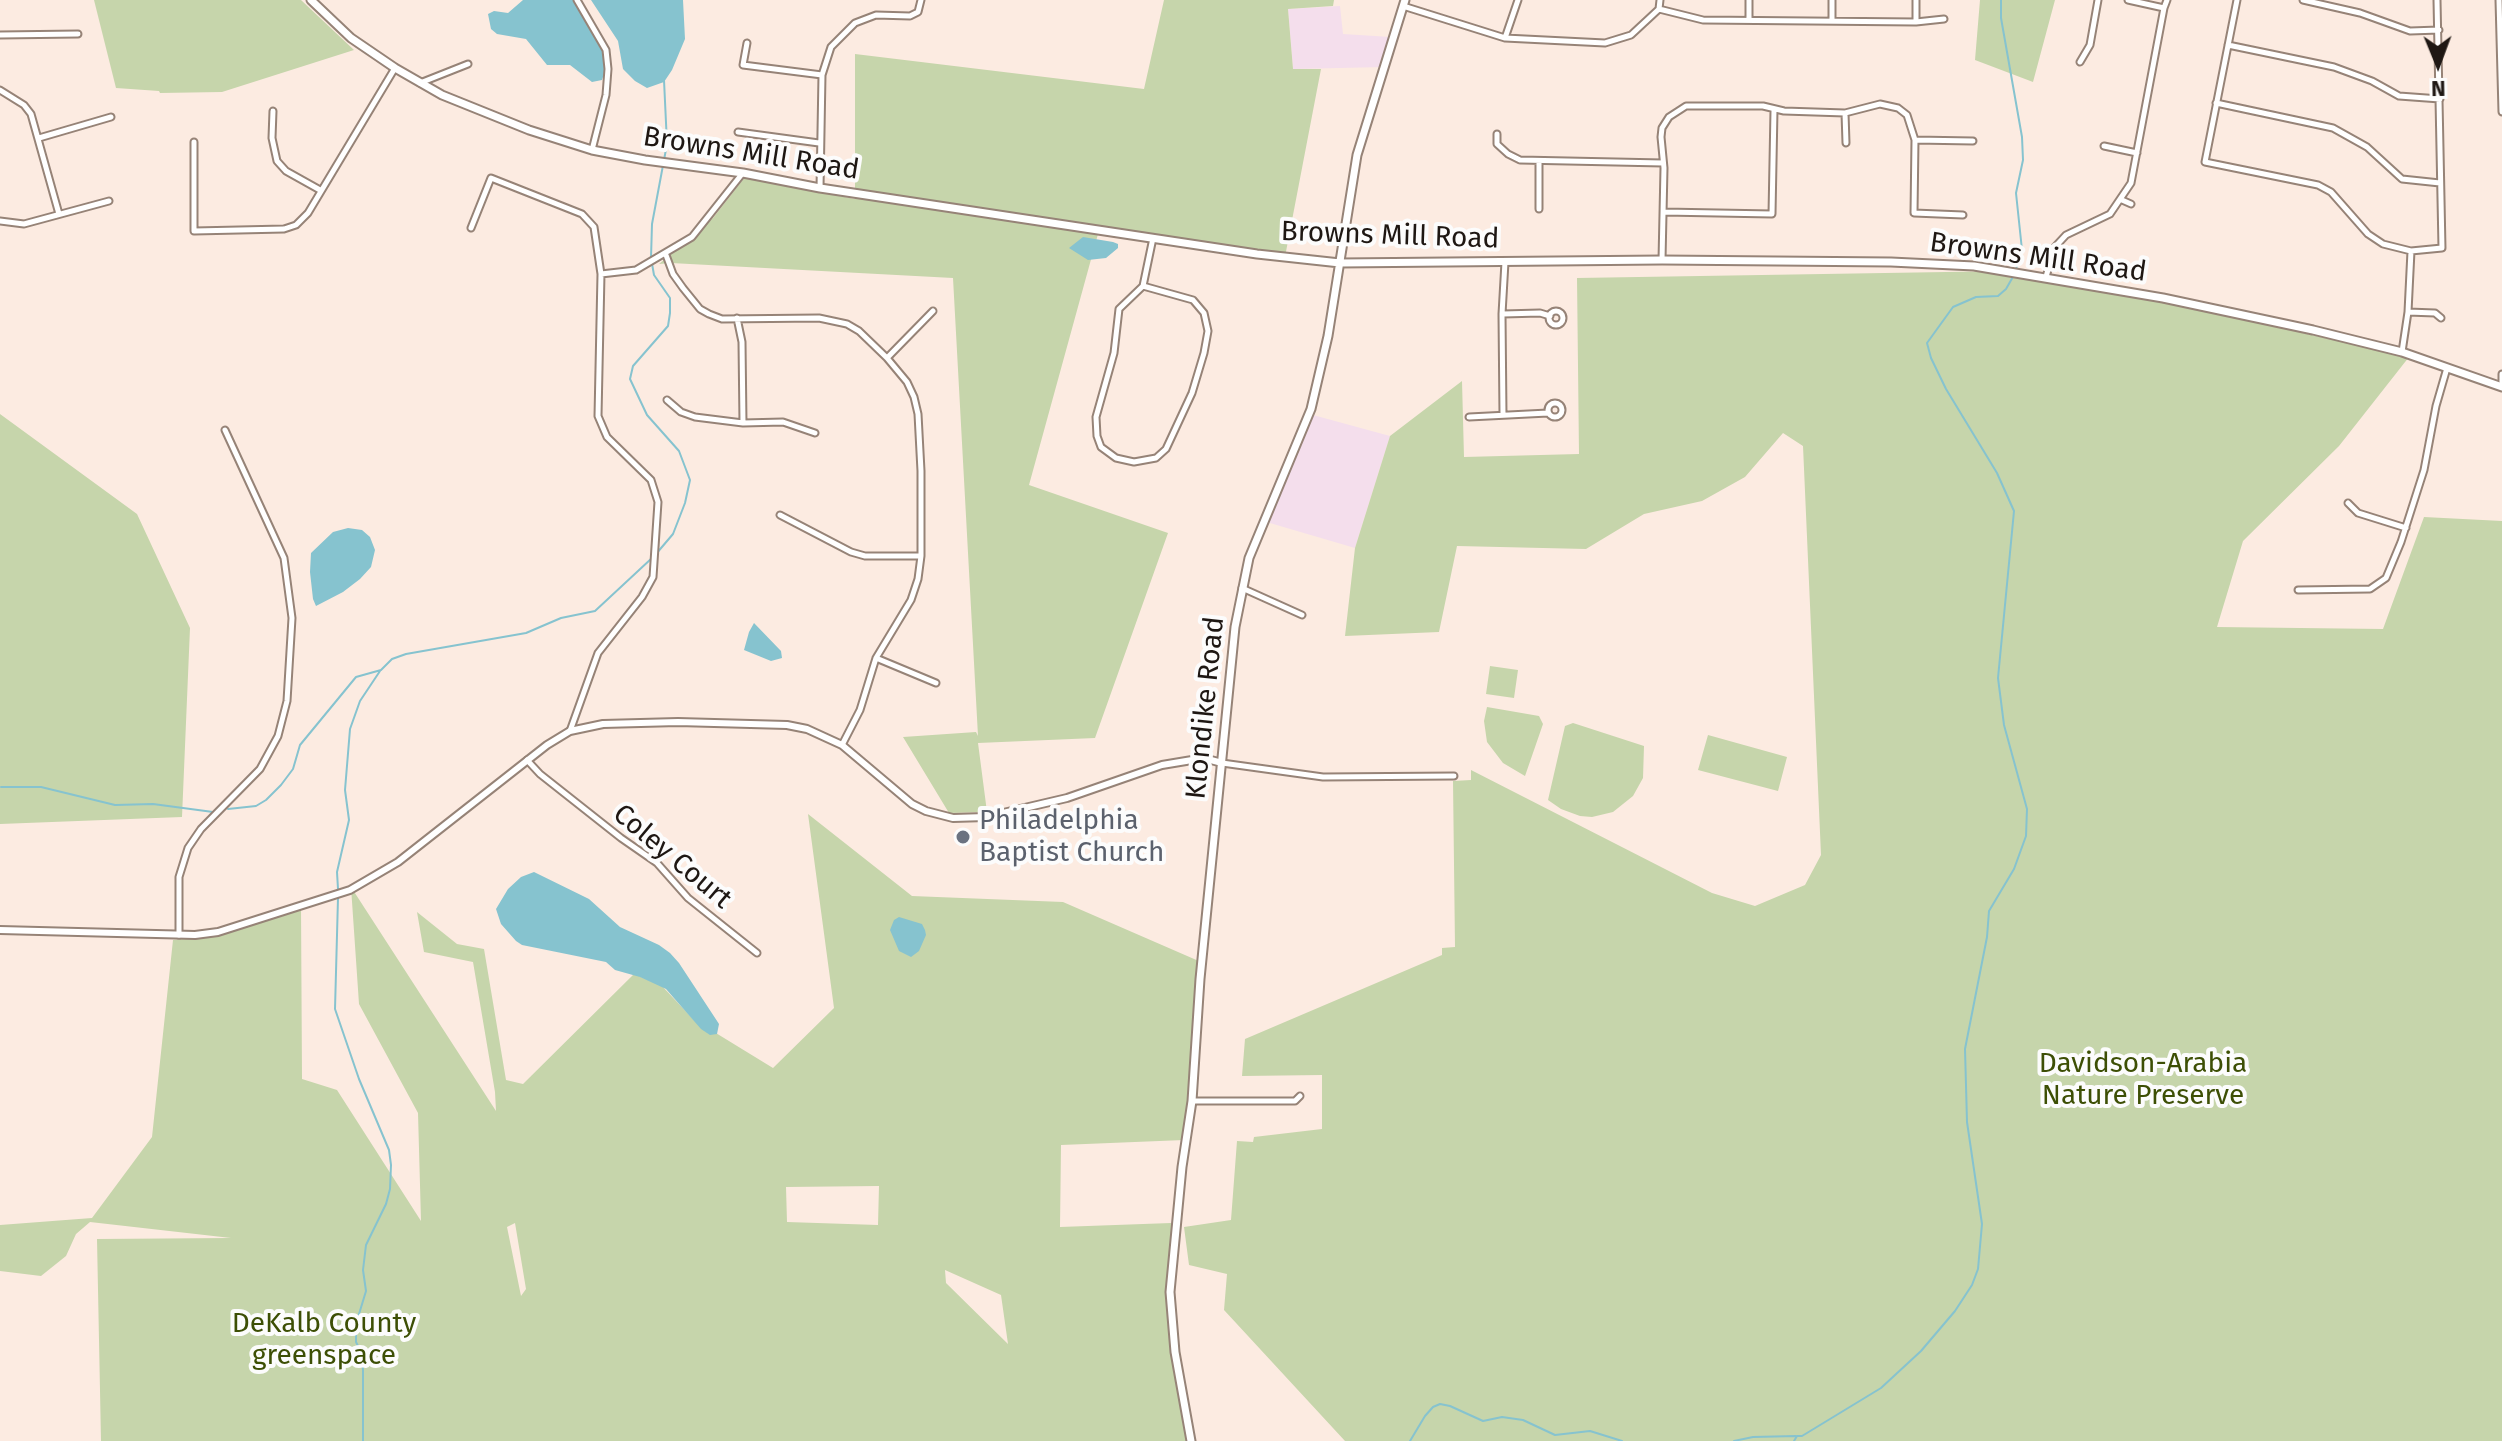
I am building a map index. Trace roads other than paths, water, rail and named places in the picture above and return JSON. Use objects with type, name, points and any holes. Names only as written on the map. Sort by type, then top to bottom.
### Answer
[{"type":"main road","name":"Browns Mill Road","points":[[311,0],[351,38],[419,83],[529,130],[592,150],[820,188],[1257,254],[1340,263],[1662,260],[1891,262],[1974,266],[2163,298],[2313,330],[2402,352],[2502,387]]},
{"type":"main road","name":"Klondike Road","points":[[1191,1441],[1175,1352],[1170,1292],[1192,1101],[1202,952],[1235,627],[1249,558],[1311,409],[1328,336],[1357,155],[1404,3]]},
{"type":"street","points":[[577,0],[606,50],[608,69],[606,95],[592,150]]},
{"type":"street","points":[[820,188],[822,75],[831,47],[847,29],[865,18],[910,16],[918,12],[921,0]]},
{"type":"street","points":[[1505,38],[1518,0]]},
{"type":"street","points":[[1404,3],[1505,38],[1605,43],[1631,35],[1659,9],[1660,0]]},
{"type":"street","points":[[1749,0],[1749,19]]},
{"type":"street","points":[[1832,0],[1832,20]]},
{"type":"street","points":[[1916,0],[1916,22]]},
{"type":"street","points":[[2080,62],[2090,45],[2098,0]]},
{"type":"street","points":[[2128,0],[2164,8]]},
{"type":"street","points":[[2046,277],[2054,248],[2066,235],[2110,214],[2131,183],[2167,0]]},
{"type":"street","points":[[2237,0],[2203,165],[2318,185],[2331,192],[2368,234],[2383,244],[2411,251],[2442,248],[2437,0]]},
{"type":"street","points":[[2303,0],[2360,13],[2410,31],[2439,30]]},
{"type":"street","points":[[2499,0],[2502,112]]},
{"type":"street","points":[[1659,9],[1696,19],[1916,22],[1944,19]]},
{"type":"street","points":[[0,35],[78,34]]},
{"type":"street","points":[[747,43],[743,65],[822,75]]},
{"type":"street","points":[[2228,45],[2334,67],[2372,81],[2399,96],[2440,99]]},
{"type":"street","points":[[419,83],[468,64]]},
{"type":"street","points":[[194,142],[194,231],[284,229],[302,221],[395,68]]},
{"type":"street","points":[[0,90],[27,109],[39,138],[59,214]]},
{"type":"street","points":[[2216,103],[2333,128],[2367,147],[2402,179],[2440,183]]},
{"type":"street","points":[[1662,260],[1662,128],[1669,117],[1686,106],[1763,106],[1774,110],[1845,113],[1880,104],[1898,108],[1907,115],[1915,140],[1914,213],[1963,215]]},
{"type":"street","points":[[1907,115],[1914,109]]},
{"type":"street","points":[[1664,212],[1772,214],[1774,110]]},
{"type":"street","points":[[273,111],[272,138],[277,161],[292,175],[320,190]]},
{"type":"street","points":[[1845,113],[1846,143]]},
{"type":"street","points":[[39,138],[111,117]]},
{"type":"street","points":[[738,132],[819,143]]},
{"type":"street","points":[[1497,134],[1497,144],[1520,160],[1663,163]]},
{"type":"street","points":[[1915,140],[1973,141]]},
{"type":"street","points":[[2104,146],[2137,153]]},
{"type":"street","points":[[1539,161],[1539,209]]},
{"type":"street","points":[[601,274],[636,270],[692,237],[743,173]]},
{"type":"street","points":[[471,228],[491,178],[582,214],[594,227],[601,274],[598,416],[607,437],[651,480],[658,502],[653,577],[642,597],[598,653],[570,731]]},
{"type":"street","points":[[2122,200],[2131,204]]},
{"type":"street","points":[[0,221],[24,224],[109,201]]},
{"type":"street","points":[[1143,286],[1185,296],[1200,306],[1207,312],[1208,331],[1192,393],[1166,449],[1149,460],[1134,462],[1116,458],[1101,447],[1096,417],[1114,353],[1119,309],[1143,286],[1154,237]]},
{"type":"street","points":[[2402,352],[2408,312],[2411,251]]},
{"type":"street","points":[[666,255],[677,279],[700,309],[722,319],[800,317],[835,320],[859,331],[907,382],[918,414],[921,556],[918,579],[911,600],[876,658],[860,710],[842,745]]},
{"type":"street","points":[[1503,415],[1505,262]]},
{"type":"street","points":[[887,358],[933,311]]},
{"type":"street","points":[[2408,312],[2435,313],[2441,318]]},
{"type":"street","points":[[1502,314],[1540,313],[1550,316]]},
{"type":"street","points":[[737,318],[742,342],[743,423]]},
{"type":"street","points":[[2298,590],[2370,589],[2386,578],[2424,470],[2447,368]]},
{"type":"street","points":[[2502,374],[2502,387]]},
{"type":"street","points":[[667,400],[681,412],[695,417],[743,423],[783,422],[815,433]]},
{"type":"street","points":[[1469,417],[1548,413]]},
{"type":"street","points":[[179,936],[179,877],[185,855],[201,829],[250,781],[269,757],[281,729],[287,701],[292,618],[284,558],[225,430]]},
{"type":"street","points":[[2348,503],[2358,513],[2406,528]]},
{"type":"street","points":[[780,515],[851,552],[865,556],[921,556]]},
{"type":"street","points":[[1242,588],[1302,615]]},
{"type":"street","points":[[876,658],[936,683]]},
{"type":"street","points":[[0,930],[179,936],[218,932],[359,885],[398,862],[526,759],[570,731],[618,722],[787,725],[807,729],[842,745],[912,804],[953,818],[986,817],[1067,798],[1162,765],[1192,760],[1211,760],[1323,777],[1454,776]]},
{"type":"street","name":"Coley Court","points":[[526,759],[540,774],[657,863],[688,898],[757,953]]},
{"type":"street","points":[[1192,1101],[1295,1101],[1300,1096]]},
{"type":"water","points":[[523,0],[574,0],[604,53],[602,80],[592,82],[570,65],[547,65],[526,39],[497,34],[491,29],[488,14],[494,11],[508,13]]},
{"type":"water","points":[[591,0],[683,0],[685,39],[664,82],[647,88],[623,69],[618,41]]},
{"type":"water","points":[[1083,237],[1113,242],[1118,244],[1118,248],[1106,258],[1088,260],[1069,248]]},
{"type":"water","points":[[348,528],[362,530],[370,537],[375,550],[371,567],[343,592],[316,606],[310,572],[311,553],[333,532]]},
{"type":"water","points":[[754,623],[781,651],[782,658],[771,661],[744,650]]},
{"type":"water","points":[[534,872],[589,899],[620,927],[670,953],[719,1024],[717,1034],[710,1035],[701,1029],[666,989],[615,970],[606,962],[522,945],[516,941],[501,924],[496,909],[508,889],[521,877]]},
{"type":"water","points":[[899,917],[922,924],[925,930],[919,951],[911,957],[899,951],[890,930],[894,920]]},
{"type":"waterway","points":[[2001,0],[2001,18],[2022,137],[2023,160],[2016,193],[2022,250],[2016,269]]},
{"type":"waterway","points":[[656,554],[673,534],[690,480],[679,451],[647,415],[630,379],[633,366],[668,326],[670,313],[670,298],[654,275],[651,258],[652,224],[667,144],[664,80]]},
{"type":"waterway","points":[[1794,1441],[1797,1436],[1802,1436],[1881,1388],[1921,1351],[1955,1311],[1972,1285],[1978,1269],[1982,1224],[1967,1122],[1965,1049],[1987,937],[1989,911],[2014,869],[2026,836],[2027,809],[2004,725],[1998,678],[2014,511],[1997,473],[1946,389],[1927,343],[1953,307],[1976,297],[1998,296],[2014,275]]},
{"type":"waterway","points":[[228,809],[256,806],[281,785],[293,769],[300,745],[356,677],[381,670],[392,659],[406,654],[526,633],[561,618],[595,611],[652,558]]},
{"type":"waterway","points":[[338,889],[337,872],[349,820],[345,790],[350,729],[360,701],[380,671]]},
{"type":"waterway","points":[[1,787],[41,787],[115,805],[153,804],[213,812]]},
{"type":"waterway","points":[[338,898],[335,1009],[359,1079],[389,1150],[391,1165],[386,1204],[366,1245],[363,1270],[366,1291],[356,1324],[356,1342],[361,1352],[363,1370],[363,1441]]},
{"type":"waterway","points":[[1410,1441],[1425,1416],[1440,1404],[1483,1421],[1502,1417],[1523,1420],[1555,1435],[1590,1431],[1622,1441]]},
{"type":"waterway","points":[[1734,1441],[1753,1437],[1796,1436]]},
{"type":"place","name":"Philadelphia Baptist Church","points":[[963,837]]},
{"type":"park label","name":"Davidson-Arabia Nature Preserve","points":[[2143,1080]]},
{"type":"park label","name":"DeKalb County greenspace","points":[[324,1340]]}]
